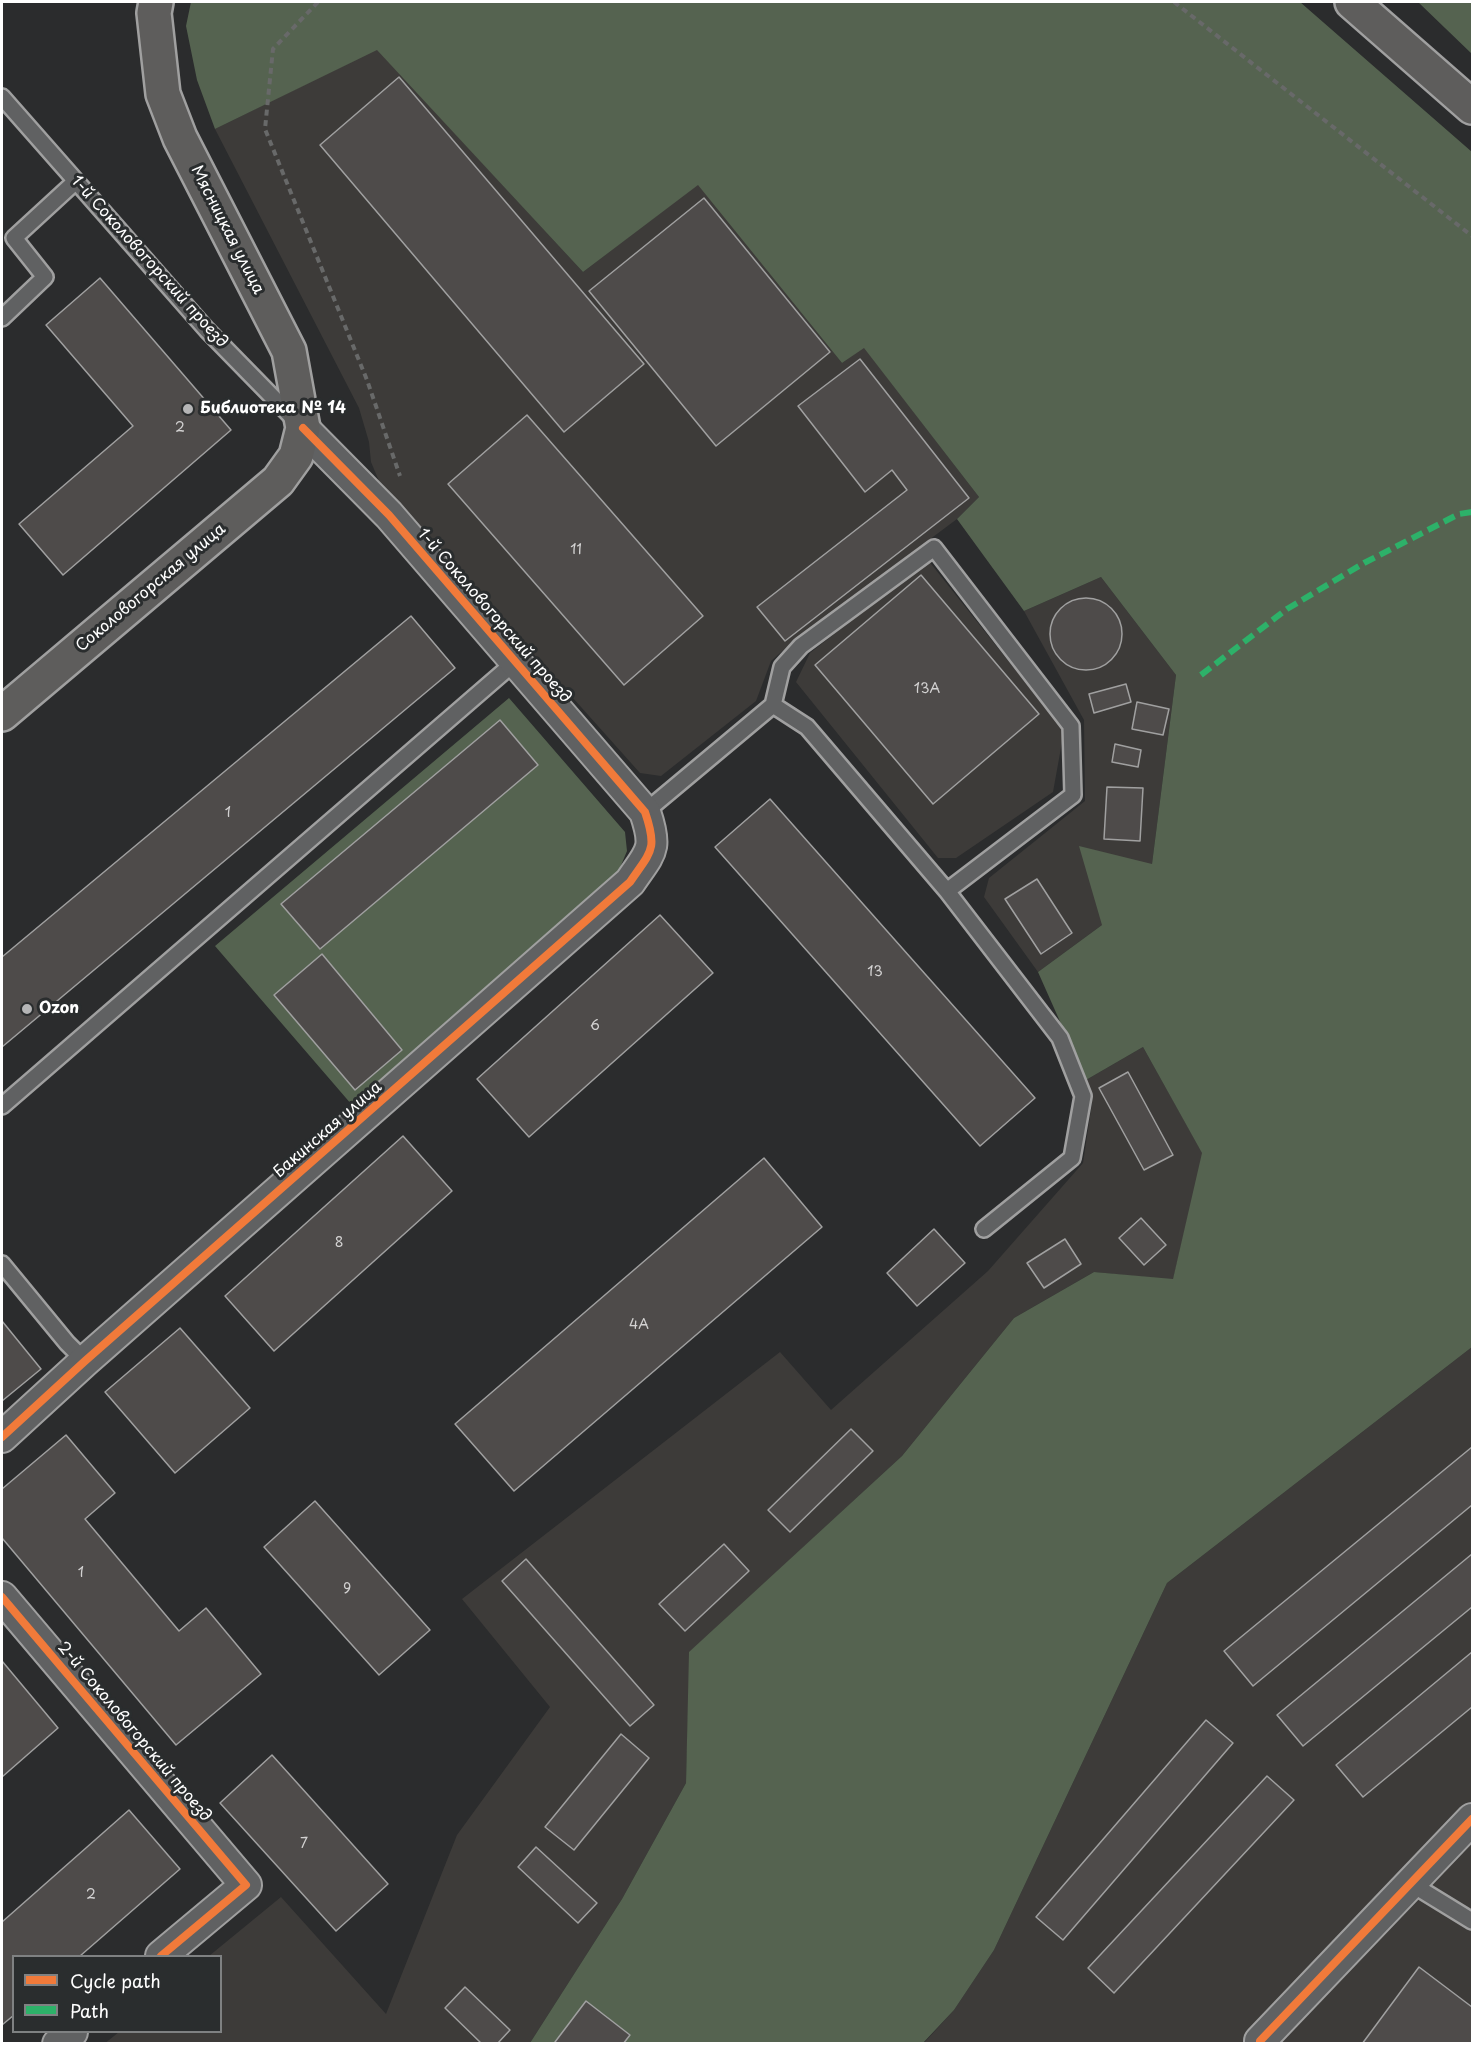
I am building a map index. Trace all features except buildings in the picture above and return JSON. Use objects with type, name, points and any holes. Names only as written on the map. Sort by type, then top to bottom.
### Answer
[{"type":"main road","name":"Мясницкая улица","points":[[156,2],[154,13],[163,94],[180,138],[289,351],[299,442]]},
{"type":"main road","points":[[1352,2],[1473,107]]},
{"type":"main road","name":"Соколовогорская улица","points":[[2,714],[278,481],[299,442]]},
{"type":"street","name":"1-й Соколовогорский проезд","points":[[299,442],[388,515],[515,662],[648,822]]},
{"type":"street","name":"Бакинская улица","points":[[2,1437],[85,1361],[630,882],[651,850],[648,822]]},
{"type":"street","name":"2-й Соколовогорский проезд","points":[[2,1597],[246,1885],[162,1955]]},
{"type":"street","points":[[1260,2043],[1473,1819]]},
{"type":"street","points":[[58,2043],[70,2033]]},
{"type":"lane","name":"1-й Соколовогорский проезд","points":[[2,97],[207,330],[299,442]]},
{"type":"lane","points":[[2,318],[45,278],[14,237],[76,181]]},
{"type":"lane","points":[[648,822],[773,705],[782,667],[801,646],[934,548],[1071,726],[1073,795],[947,891]]},
{"type":"lane","points":[[2,1106],[515,662]]},
{"type":"lane","points":[[773,705],[807,727],[947,891],[1060,1038],[1083,1096],[1072,1158],[984,1229]]},
{"type":"lane","points":[[2,1264],[67,1343],[85,1361]]},
{"type":"lane","points":[[1410,1883],[1473,1921]]},
{"type":"path","points":[[318,2],[273,49],[265,129],[367,380],[401,474],[388,515]]},
{"type":"path","points":[[1174,2],[1473,236]]},
{"type":"shaded area","points":[[377,49],[583,272],[698,184],[842,363],[864,347],[979,497],[957,519],[795,640],[771,661],[756,701],[661,776],[640,773],[379,481],[371,462],[369,442],[359,408],[215,129]]},
{"type":"shaded area","points":[[928,560],[1064,731],[1053,792],[956,858],[938,858],[796,682],[810,653]]},
{"type":"shaded area","points":[[1101,577],[1176,675],[1152,864],[1102,925],[1038,972],[984,897],[989,878],[1085,801],[1084,720],[1024,611]]},
{"type":"shaded area","points":[[1143,1047],[1203,1154],[1173,1280],[1094,1272],[1014,1318],[902,1456],[690,1652],[686,1783],[622,1899],[530,2043],[104,2044],[118,2033],[222,2033],[222,1955],[210,1955],[281,1897],[386,2014],[457,1835],[550,1707],[462,1599],[780,1352],[831,1410],[988,1271],[1083,1163],[1092,1103],[1086,1080]]},
{"type":"shaded area","points":[[1472,1347],[1472,2043],[923,2044],[954,2010],[994,1950],[1167,1583]]},
{"type":"green space","points":[[191,2],[1300,2],[1472,152],[1472,1347],[1167,1583],[994,1950],[954,2010],[923,2043],[530,2043],[622,1899],[686,1783],[689,1652],[902,1456],[1014,1318],[1094,1272],[1173,1279],[1202,1153],[1143,1047],[1086,1080],[1038,972],[1102,925],[1079,846],[1152,864],[1176,675],[1101,577],[1024,611],[957,519],[979,497],[864,348],[842,363],[698,185],[583,272],[377,50],[215,129],[197,80],[186,26]]},
{"type":"green space","points":[[1418,2],[1472,2],[1472,54]]},
{"type":"green space","points":[[509,698],[625,832],[627,851],[617,875],[352,1105],[215,946]]},
{"type":"marked path","points":[[1201,675],[1287,609],[1364,563],[1459,514],[1472,512]]},
{"type":"cycle path","points":[[2,1437],[85,1361],[630,882],[650,850],[651,835],[645,812],[389,515],[303,428]]},
{"type":"cycle path","points":[[2,1597],[246,1885],[162,1955]]},
{"type":"cycle path","points":[[1260,2044],[1260,2041],[1472,1819]]},
{"type":"place","name":"Библиотека № 14","points":[[188,409]]},
{"type":"place","name":"Ozon","points":[[27,1009]]}]
